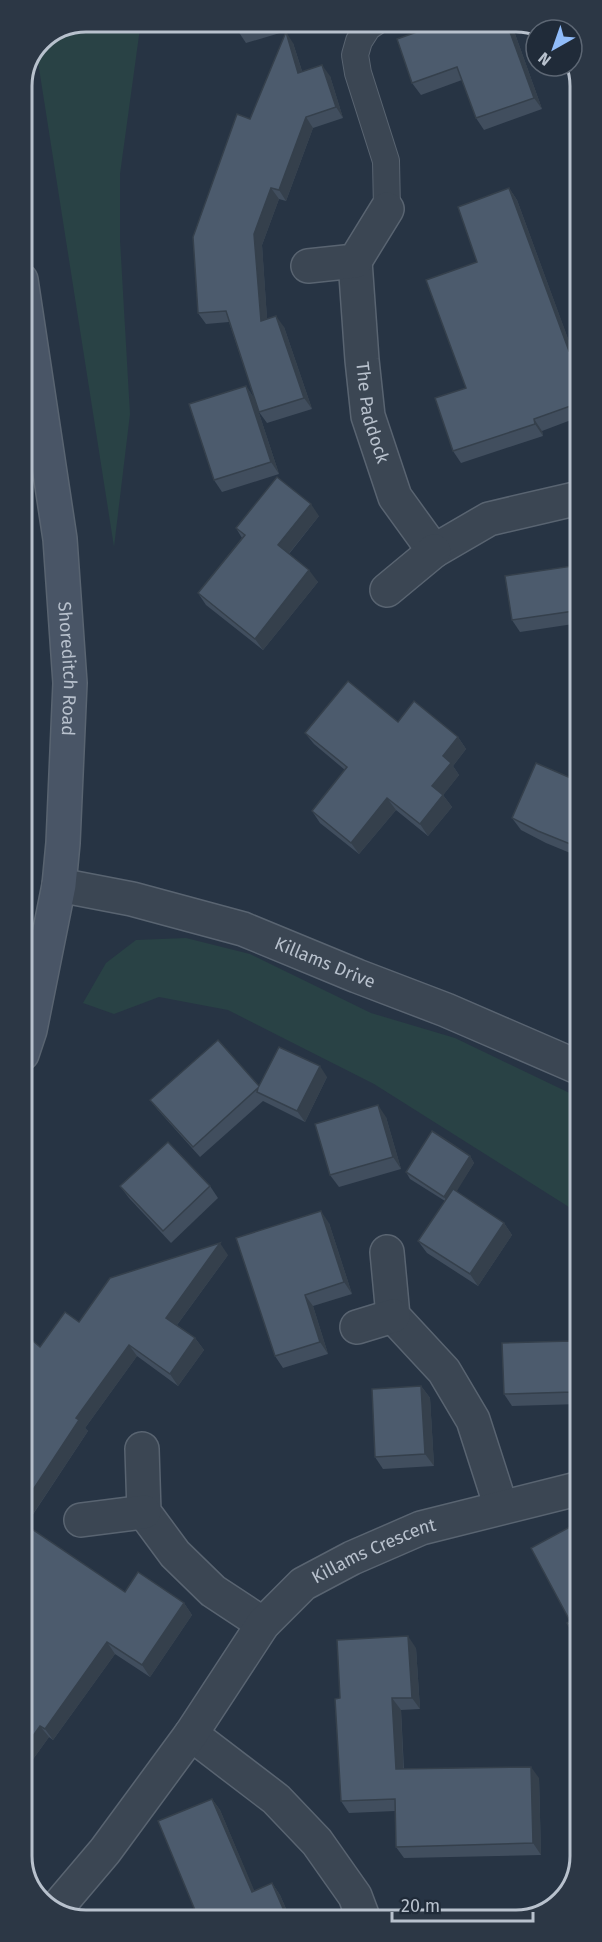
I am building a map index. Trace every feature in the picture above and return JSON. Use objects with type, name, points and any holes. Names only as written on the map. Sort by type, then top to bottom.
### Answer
[{"type":"main road","name":"Shoreditch Road","points":[[32,353],[60,539],[70,683],[63,843],[58,885],[32,1020]]},
{"type":"street","points":[[309,266],[355,261],[387,209]]},
{"type":"street","name":"The Paddock","points":[[355,261],[368,416],[395,496],[434,551]]},
{"type":"street","points":[[387,590],[434,551],[489,519],[570,500]]},
{"type":"street","name":"Killams Drive","points":[[58,885],[132,899],[243,929],[446,1010],[570,1064]]},
{"type":"street","points":[[387,1252],[393,1316],[444,1371],[473,1420],[501,1507]]},
{"type":"street","points":[[357,1327],[393,1316]]},
{"type":"street","points":[[142,1449],[144,1512],[175,1554],[213,1591],[262,1624]]},
{"type":"street","name":"Killams Crescent","points":[[60,1904],[105,1851],[191,1734],[262,1624],[303,1584],[352,1558],[421,1528],[570,1490]]},
{"type":"street","points":[[81,1520],[144,1512]]},
{"type":"street","points":[[191,1734],[276,1799],[317,1842],[355,1896],[360,1910]]},
{"type":"lane","points":[[365,32],[359,41],[355,55],[358,73],[386,161],[387,209]]},
{"type":"green space","points":[[85,32],[139,32],[120,174],[120,240],[130,414],[114,547],[38,61],[47,47],[55,41],[75,33]]},
{"type":"green space","points":[[186,938],[250,954],[371,1013],[455,1038],[570,1093],[570,1208],[374,1084],[228,1010],[159,997],[114,1014],[83,1003],[106,963],[136,940]]},
{"type":"building","points":[[286,32],[298,73],[322,65],[336,107],[306,117],[279,190],[271,188],[254,234],[261,321],[276,316],[304,398],[259,412],[226,311],[198,313],[193,237],[237,114],[250,119]]},
{"type":"building","points":[[417,32],[510,32],[524,70],[524,78],[527,78],[534,98],[476,118],[457,67],[412,83],[397,39]]},
{"type":"building","points":[[509,188],[570,351],[570,406],[534,419],[535,424],[453,451],[435,398],[466,388],[426,280],[477,262],[458,207]]},
{"type":"building","points":[[246,386],[271,462],[214,480],[189,404]]},
{"type":"building","points":[[277,477],[311,504],[278,545],[309,570],[255,639],[198,593],[245,535],[236,528]]},
{"type":"building","points":[[570,566],[570,612],[512,620],[505,576]]},
{"type":"building","points":[[348,681],[398,722],[414,701],[458,737],[443,756],[451,763],[432,786],[443,795],[420,824],[387,798],[351,843],[312,811],[347,767],[305,733]]},
{"type":"building","points":[[536,763],[570,778],[570,844],[512,818]]},
{"type":"building","points":[[218,1040],[259,1086],[279,1047],[320,1066],[297,1111],[257,1092],[258,1088],[193,1147],[150,1100]]},
{"type":"building","points":[[378,1105],[393,1157],[330,1175],[315,1124]]},
{"type":"building","points":[[432,1131],[470,1156],[444,1197],[406,1172]]},
{"type":"building","points":[[168,1142],[210,1186],[163,1231],[120,1186]]},
{"type":"building","points":[[453,1189],[504,1223],[470,1274],[418,1241]]},
{"type":"building","points":[[321,1211],[344,1282],[305,1295],[320,1342],[275,1356],[236,1238]]},
{"type":"building","points":[[220,1243],[166,1318],[195,1338],[170,1374],[129,1345],[76,1418],[79,1420],[32,1491],[32,1342],[40,1347],[65,1312],[79,1322],[110,1278]]},
{"type":"building","points":[[570,1341],[570,1392],[504,1394],[502,1343]]},
{"type":"building","points":[[421,1386],[425,1454],[375,1457],[372,1389]]},
{"type":"building","points":[[570,1527],[570,1621],[531,1548]]},
{"type":"building","points":[[32,1529],[125,1592],[138,1572],[184,1603],[142,1665],[107,1642],[45,1729],[40,1726],[32,1737]]},
{"type":"building","points":[[408,1636],[412,1698],[392,1698],[396,1769],[531,1767],[533,1843],[396,1847],[395,1799],[341,1801],[335,1699],[340,1698],[337,1640]]},
{"type":"building","points":[[212,1799],[252,1892],[272,1883],[284,1910],[195,1910],[158,1821]]}]
